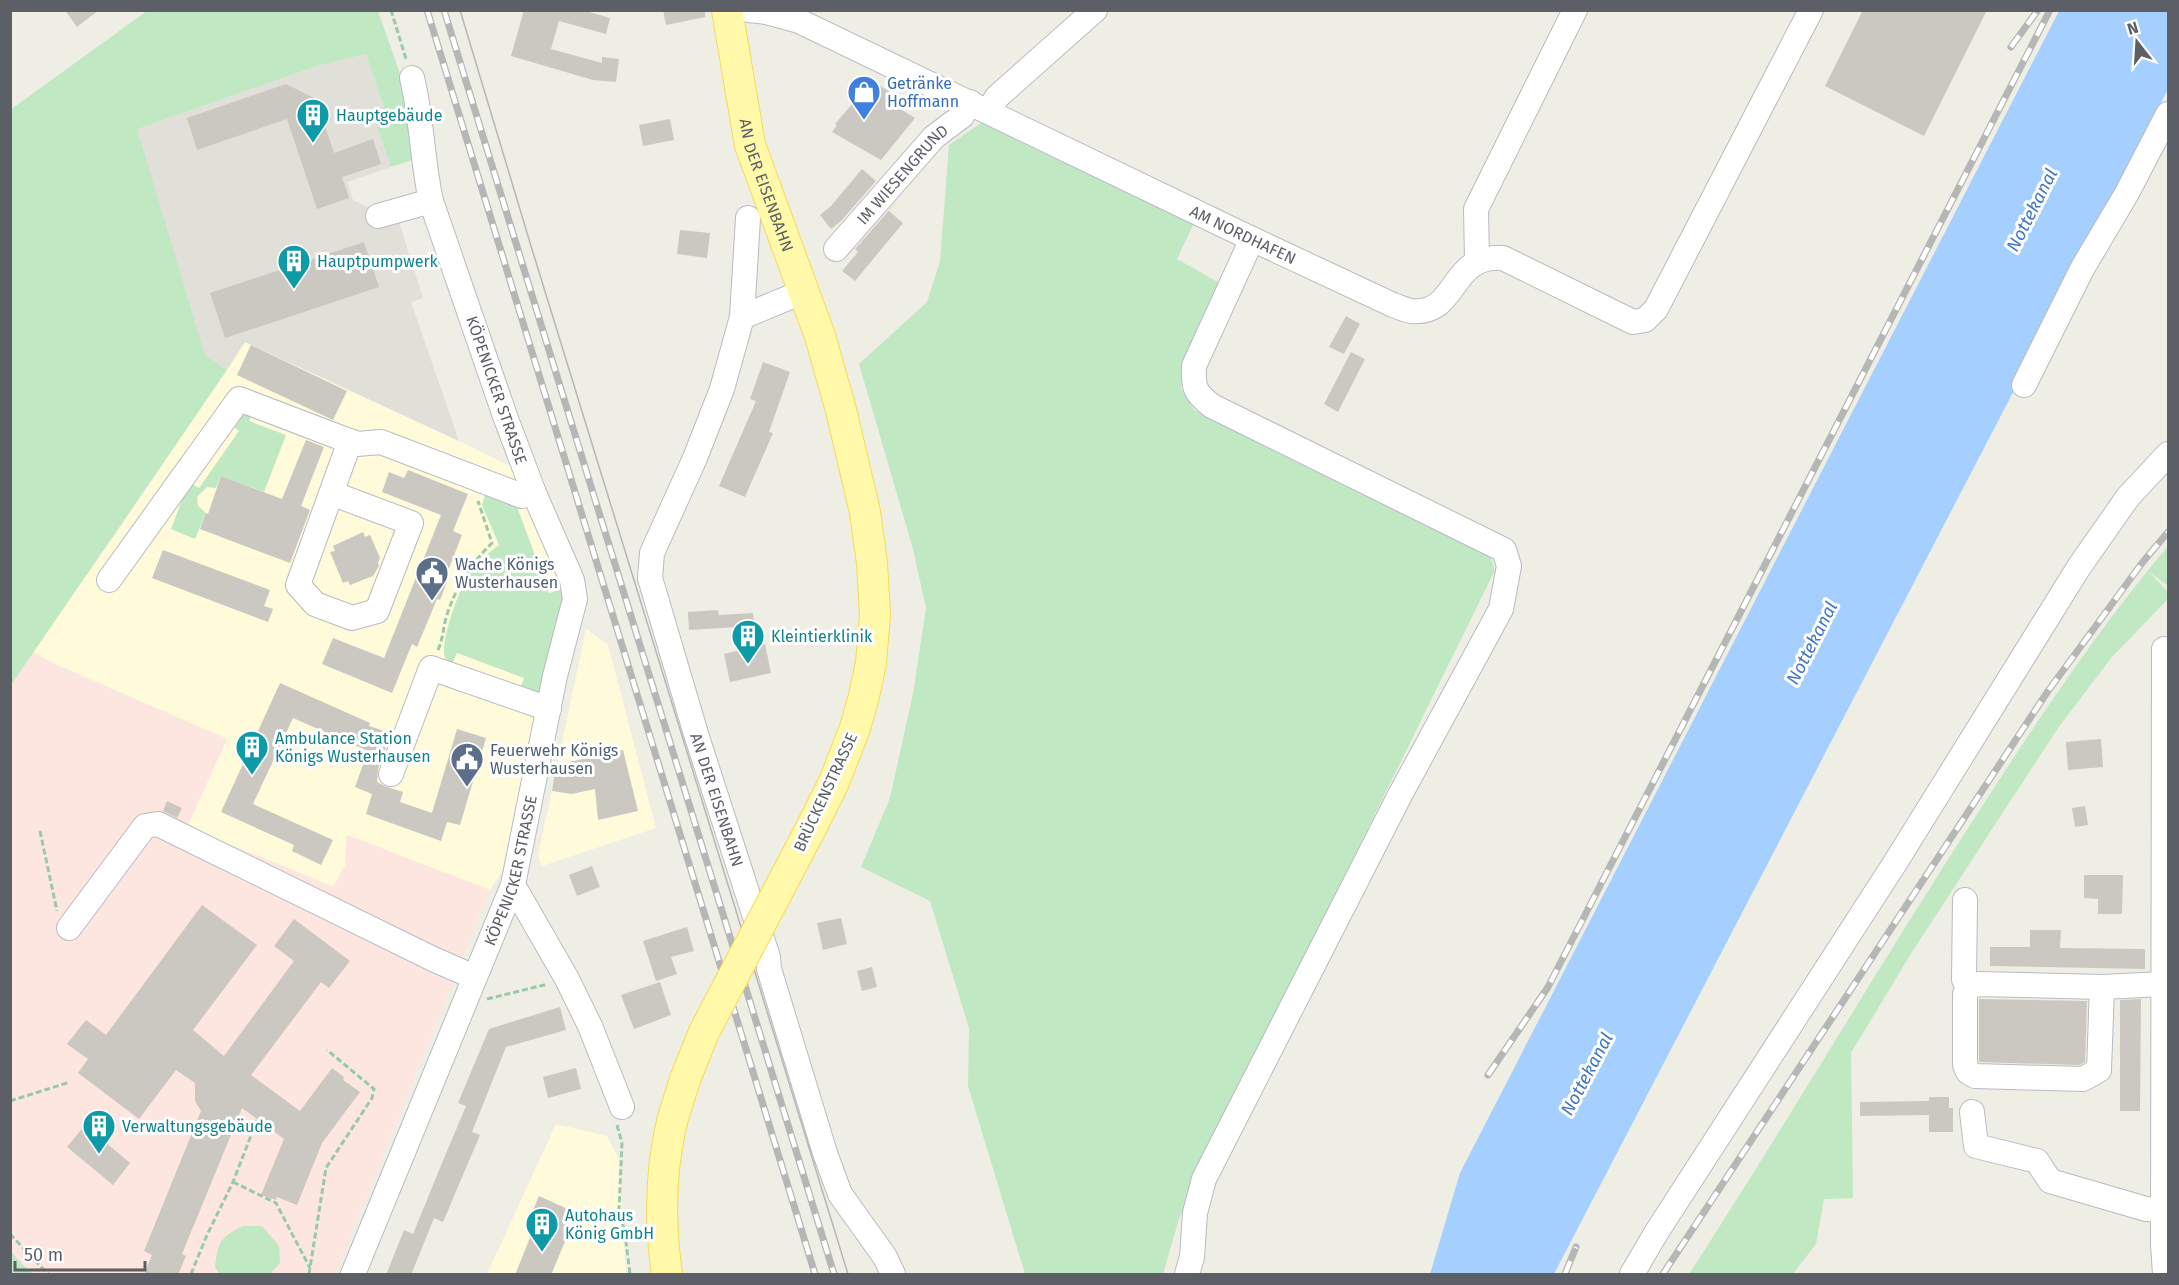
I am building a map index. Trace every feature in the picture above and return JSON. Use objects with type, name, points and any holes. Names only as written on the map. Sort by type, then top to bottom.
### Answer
[{"type":"main road","name":"AN DER EISENBAHN","points":[[737,11],[750,145],[805,291]]},
{"type":"main road","name":"BRÜCKENSTRASSE","points":[[667,1275],[662,1209],[664,1168],[671,1126],[686,1077],[704,1032],[834,782],[855,728],[871,663],[875,615],[872,563],[865,512],[836,393],[805,291]]},
{"type":"street","name":"IM WIESENGRUND","points":[[836,249],[934,137],[962,116],[997,97],[1095,10]]},
{"type":"street","points":[[1575,10],[1476,209],[1477,260],[1491,257],[1503,258],[1633,322],[1645,320],[1656,309],[1811,10]]},
{"type":"street","name":"AM NORDHAFEN","points":[[737,11],[766,12],[799,21],[1393,305],[1411,311],[1427,309],[1442,302],[1467,268],[1477,260]]},
{"type":"street","name":"KÖPENICKER STRASSE","points":[[353,1275],[513,885],[562,647],[575,599],[572,580],[534,493],[505,416],[431,201],[425,177],[417,98],[412,78]]},
{"type":"street","points":[[2024,385],[2082,269],[2127,193],[2169,114]]},
{"type":"street","points":[[378,216],[431,201]]},
{"type":"street","name":"AN DER EISENBAHN","points":[[748,218],[742,317],[722,389],[695,458],[652,553],[650,578],[768,957],[825,1153],[840,1194],[885,1257],[893,1275]]},
{"type":"street","points":[[1187,1275],[1192,1257],[1195,1213],[1204,1179],[1400,795],[1501,609],[1509,566],[1504,550],[1212,406],[1200,397],[1193,385],[1194,366],[1252,239]]},
{"type":"street","points":[[742,317],[805,291]]},
{"type":"street","points":[[110,580],[239,399],[357,444],[381,442],[522,496],[534,493]]},
{"type":"street","points":[[331,493],[411,523],[377,611],[352,618],[315,604],[298,585],[331,493],[350,441]]},
{"type":"street","points":[[1632,1275],[1656,1233],[1895,863],[2079,567],[2128,497],[2169,454]]},
{"type":"street","points":[[2164,649],[2166,874],[2163,984],[2163,1210],[2165,1275]]},
{"type":"street","points":[[391,774],[431,668],[549,709]]},
{"type":"street","points":[[69,928],[145,826],[158,824],[474,977]]},
{"type":"street","points":[[513,885],[567,979],[590,1026],[622,1107]]},
{"type":"street","points":[[1965,900],[1965,980],[1969,987]]},
{"type":"street","points":[[2102,987],[2099,1070],[2083,1079],[1975,1076],[1968,1072],[1965,1065],[1965,994],[1969,987],[1979,984],[2102,987],[2163,984]]},
{"type":"street","points":[[1972,1112],[1976,1146],[2037,1161],[2050,1181],[2146,1209],[2163,1210]]},
{"type":"path","points":[[391,10],[412,78]]},
{"type":"path","points":[[431,668],[461,581],[468,568],[492,543],[478,501],[478,491],[482,481]]},
{"type":"path","points":[[40,831],[58,914],[69,928]]},
{"type":"path","points":[[464,1005],[567,979]]},
{"type":"path","points":[[309,1275],[326,1168],[372,1098],[374,1089],[327,1050]]},
{"type":"path","points":[[10,1101],[70,1082]]},
{"type":"path","points":[[622,1107],[617,1125],[622,1143],[619,1209],[625,1234],[630,1275]]},
{"type":"path","points":[[191,1275],[207,1235],[233,1182],[257,1120]]},
{"type":"path","points":[[233,1182],[276,1203],[311,1269]]},
{"type":"path","points":[[10,1234],[48,1275]]},
{"type":"shaded area","points":[[366,54],[386,113],[374,118],[391,167],[347,182],[353,200],[371,209],[379,229],[399,222],[423,298],[411,302],[459,441],[245,342],[227,370],[205,355],[136,129],[317,66]]},
{"type":"shaded area","points":[[245,342],[518,470],[563,595],[509,860],[490,890],[347,835],[345,866],[334,887],[187,827],[227,739],[51,662],[32,651],[110,542]]},
{"type":"shaded area","points":[[586,629],[608,645],[656,828],[542,866],[538,856]]},
{"type":"shaded area","points":[[32,651],[51,663],[227,739],[187,827],[333,887],[345,866],[347,835],[490,890],[335,1274],[34,1274],[11,1251],[10,685]]},
{"type":"shaded area","points":[[556,1124],[607,1136],[619,1160],[626,1274],[487,1274]]},
{"type":"green space","points":[[147,11],[378,11],[410,102],[420,157],[391,167],[374,118],[386,113],[366,54],[317,66],[137,129],[205,355],[227,370],[11,685],[10,110]]},
{"type":"green space","points":[[987,119],[1195,221],[1177,259],[1225,286],[1183,374],[1181,388],[1194,410],[1487,548],[1495,570],[1220,1129],[1179,1219],[1163,1274],[1025,1274],[968,1086],[969,1028],[930,901],[861,867],[890,798],[913,694],[926,608],[913,549],[859,364],[927,302],[940,261],[949,145]]},
{"type":"green space","points":[[239,410],[253,411],[249,421],[286,435],[264,492],[221,476],[216,488],[207,487],[197,497],[198,506],[206,513],[195,539],[171,529],[189,482],[199,488],[239,431],[230,424]]},
{"type":"green space","points":[[485,495],[516,504],[549,593],[561,589],[563,595],[542,694],[519,690],[524,678],[457,653],[452,664],[445,658],[445,639],[462,587],[475,566],[499,545],[482,505]]},
{"type":"green space","points":[[2168,546],[2168,586],[2148,571],[2168,592],[2168,599],[2112,657],[2058,728],[1912,952],[1851,1053],[1853,1198],[1824,1199],[1816,1244],[1793,1274],[1689,1274],[1944,866],[2025,741],[2094,641],[2143,577]]},
{"type":"green space","points":[[243,1226],[262,1226],[279,1246],[280,1263],[270,1274],[220,1274],[215,1268],[221,1242]]},
{"type":"green space","points":[[10,1251],[25,1267],[34,1274],[11,1274]]},
{"type":"water","name":"Nottekanal","points":[[2059,11],[2168,11],[2168,89],[2009,400],[1554,1274],[1430,1274],[1460,1173]]},
{"type":"building","points":[[65,10],[99,10],[77,27]]},
{"type":"building","points":[[524,10],[582,10],[610,18],[606,34],[559,21],[551,49],[602,63],[602,57],[619,59],[616,82],[593,80],[511,56]]},
{"type":"building","points":[[663,10],[705,10],[705,17],[666,25]]},
{"type":"building","points":[[1863,10],[1987,10],[1924,136],[1825,86]]},
{"type":"building","points":[[872,81],[907,102],[902,110],[915,118],[881,160],[832,132],[837,125],[835,124]]},
{"type":"building","name":"Hauptgebäude","points":[[286,84],[316,99],[334,153],[373,139],[381,164],[342,177],[349,198],[317,209],[287,119],[197,150],[187,118]]},
{"type":"building","points":[[670,119],[674,140],[643,146],[639,125]]},
{"type":"building","points":[[862,169],[876,181],[841,221],[831,229],[820,215],[831,206]]},
{"type":"building","points":[[899,199],[889,211],[903,223],[855,281],[842,271],[858,252],[855,249]]},
{"type":"building","points":[[680,230],[710,233],[707,258],[677,254]]},
{"type":"building","name":"Hauptpumpwerk","points":[[364,242],[379,287],[225,338],[210,293]]},
{"type":"building","points":[[1346,316],[1360,324],[1344,354],[1329,347]]},
{"type":"building","points":[[251,345],[347,391],[333,420],[237,375]]},
{"type":"building","points":[[1351,352],[1365,359],[1338,412],[1324,404]]},
{"type":"building","points":[[763,362],[790,372],[769,432],[773,433],[745,497],[719,486],[756,401],[750,399]]},
{"type":"building","points":[[306,440],[324,447],[301,506],[310,510],[290,563],[200,529],[206,513],[208,514],[221,476],[282,499]]},
{"type":"building","points":[[408,470],[468,494],[453,531],[462,535],[444,581],[447,582],[440,600],[437,599],[417,647],[412,644],[392,693],[322,664],[333,638],[384,658],[441,515],[382,492],[389,472],[404,478]]},
{"type":"building","points":[[363,532],[365,537],[370,535],[380,558],[379,566],[373,576],[350,585],[348,581],[343,583],[330,552],[335,551],[333,546]]},
{"type":"building","points":[[163,550],[270,590],[264,606],[273,609],[268,622],[152,578]]},
{"type":"building","points":[[718,610],[719,615],[753,613],[754,626],[689,630],[688,612]]},
{"type":"building","name":"Kleintierklinik","points":[[765,644],[771,673],[730,682],[724,654]]},
{"type":"building","points":[[280,683],[370,723],[369,726],[391,733],[378,769],[377,782],[403,792],[400,802],[432,813],[457,729],[486,738],[460,825],[447,822],[441,841],[366,814],[372,794],[355,787],[368,751],[293,718],[253,804],[333,840],[321,865],[292,851],[294,845],[221,812]]},
{"type":"building","points":[[2101,739],[2103,767],[2068,770],[2066,742]]},
{"type":"building","points":[[623,750],[638,811],[598,820],[595,789],[572,794],[552,791],[556,765]]},
{"type":"building","points":[[167,801],[182,808],[177,818],[163,811]]},
{"type":"building","points":[[2085,806],[2088,825],[2075,827],[2072,808]]},
{"type":"building","points":[[592,866],[600,887],[577,896],[569,875]]},
{"type":"building","points":[[2084,875],[2123,875],[2122,914],[2098,914],[2098,899],[2084,898]]},
{"type":"building","points":[[202,905],[257,945],[193,1030],[224,1056],[294,961],[274,946],[294,919],[350,961],[329,988],[321,982],[251,1075],[300,1111],[332,1068],[344,1077],[343,1080],[360,1092],[322,1143],[297,1205],[277,1197],[276,1200],[261,1195],[284,1139],[242,1108],[182,1254],[186,1256],[178,1275],[144,1275],[152,1255],[144,1251],[201,1111],[195,1101],[195,1083],[176,1070],[139,1119],[78,1073],[88,1059],[67,1044],[86,1020],[106,1035]]},
{"type":"building","points":[[841,918],[847,944],[823,950],[817,923]]},
{"type":"building","points":[[687,927],[694,951],[671,957],[677,974],[656,981],[643,941]]},
{"type":"building","points":[[2030,930],[2061,930],[2060,948],[2145,949],[2145,969],[1990,966],[1990,947],[2030,947]]},
{"type":"building","points":[[872,967],[877,987],[862,991],[857,971]]},
{"type":"building","points":[[660,982],[671,1015],[634,1029],[621,995]]},
{"type":"building","points":[[1979,999],[2087,1001],[2085,1062],[2079,1065],[1979,1062]]},
{"type":"building","points":[[2141,999],[2140,1111],[2120,1111],[2120,1000]]},
{"type":"building","points":[[560,1007],[566,1030],[506,1047],[472,1132],[480,1135],[443,1222],[434,1218],[411,1275],[386,1275],[404,1230],[413,1234],[466,1106],[458,1103],[489,1029]]},
{"type":"building","points":[[576,1068],[581,1089],[548,1098],[543,1077]]},
{"type":"building","points":[[1929,1097],[1949,1097],[1949,1108],[1953,1108],[1953,1132],[1929,1132],[1929,1115],[1860,1116],[1860,1102],[1929,1101]]},
{"type":"building","name":"Verwaltungsgebäude","points":[[85,1125],[130,1163],[113,1185],[67,1147]]},
{"type":"building","name":"Autohaus König GmbH","points":[[539,1196],[572,1211],[564,1230],[569,1232],[551,1275],[515,1275],[537,1220],[530,1217]]},
{"type":"tram line","points":[[460,10],[848,1274]]},
{"type":"railway","points":[[427,10],[815,1274]]},
{"type":"railway","points":[[444,10],[834,1274]]},
{"type":"railway","points":[[2011,47],[2038,10]]},
{"type":"railway","points":[[1488,1075],[1548,987],[2050,10]]},
{"type":"railway","points":[[1663,1274],[2048,691],[2142,563],[2168,532]]},
{"type":"railway","points":[[1565,1274],[1576,1247]]},
{"type":"place","name":"Getränke Hoffmann","points":[[864,121]]},
{"type":"place","name":"Hauptgebäude","points":[[313,144]]},
{"type":"place","name":"Hauptpumpwerk","points":[[294,290]]},
{"type":"place","name":"Wache Königs Wusterhausen","points":[[432,602]]},
{"type":"place","name":"Kleintierklinik","points":[[748,665]]},
{"type":"place","name":"Ambulance Station Königs Wusterhausen","points":[[252,776]]},
{"type":"place","name":"Feuerwehr Königs Wusterhausen","points":[[467,788]]},
{"type":"place","name":"Verwaltungsgebäude","points":[[99,1155]]},
{"type":"place","name":"Autohaus König GmbH","points":[[542,1253]]}]
